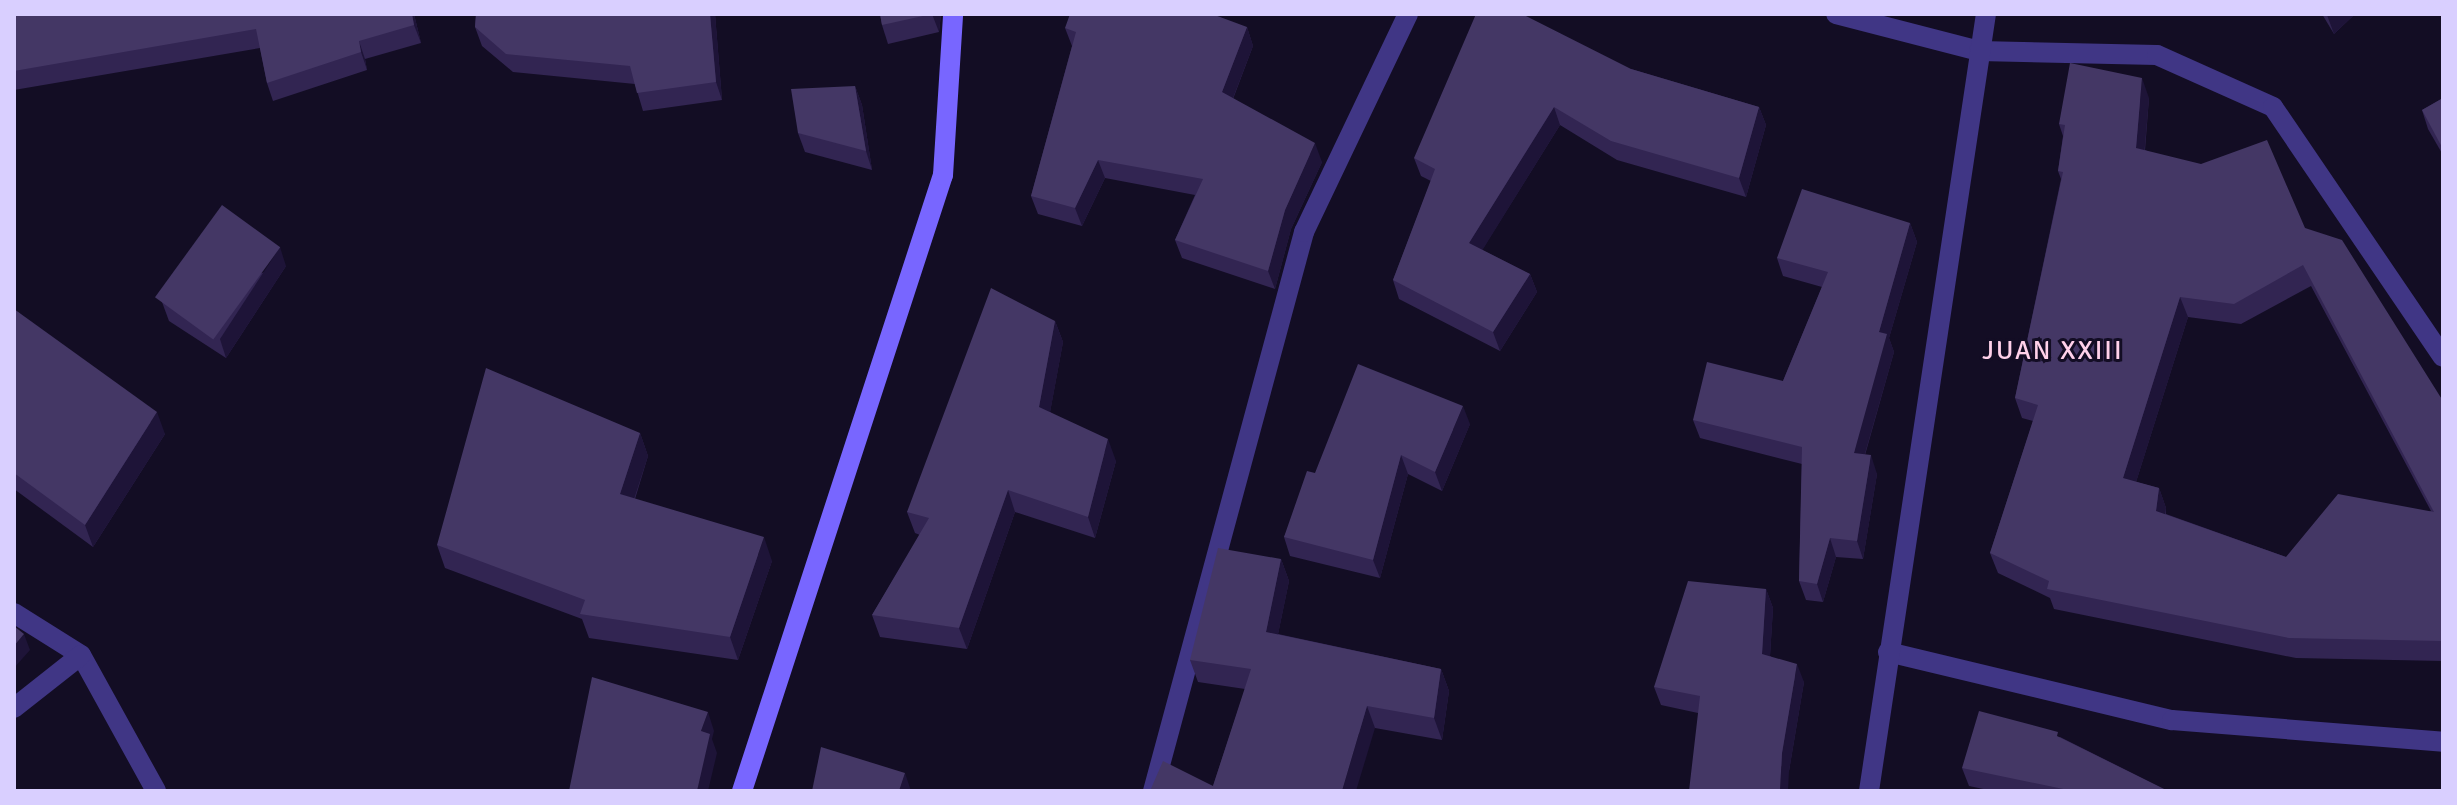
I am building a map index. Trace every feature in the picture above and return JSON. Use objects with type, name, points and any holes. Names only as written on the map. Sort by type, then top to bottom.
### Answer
[{"type":"main road","points":[[742,791],[943,175],[953,14]]},
{"type":"street","points":[[1153,791],[1304,232],[1408,14]]},
{"type":"street","points":[[1836,14],[1979,51],[2157,55],[2273,107],[2443,357]]},
{"type":"street","points":[[1869,791],[1986,14]]},
{"type":"street","points":[[14,613],[81,655],[156,791]]},
{"type":"street","points":[[1888,652],[2172,720],[2443,742]]},
{"type":"street","points":[[14,708],[81,655]]},
{"type":"building","points":[[14,14],[412,14],[414,25],[359,41],[361,52],[267,83],[256,29],[14,71]]},
{"type":"building","points":[[476,14],[710,14],[716,82],[637,93],[630,66],[506,54],[475,27]]},
{"type":"building","points":[[880,14],[932,14],[882,25]]},
{"type":"building","points":[[1070,14],[1212,14],[1247,27],[1222,92],[1315,143],[1285,210],[1268,271],[1175,240],[1203,179],[1098,160],[1075,208],[1031,196],[1076,32],[1065,28]]},
{"type":"building","points":[[1476,14],[1522,14],[1631,69],[1759,107],[1739,178],[1611,141],[1554,107],[1469,243],[1530,274],[1493,332],[1393,280],[1435,169],[1414,158]]},
{"type":"building","points":[[2070,63],[2142,78],[2136,148],[2201,164],[2267,140],[2305,228],[2342,240],[2443,401],[2443,641],[2289,638],[2047,589],[2049,581],[1990,553],[2038,405],[2015,398],[2063,172],[2058,171],[2065,125],[2059,124]],"holes":[[[2303,265],[2434,512],[2338,494],[2286,557],[2156,511],[2159,488],[2123,478],[2180,297],[2234,304]]]},
{"type":"building","points":[[855,86],[866,151],[798,133],[791,89]]},
{"type":"building","points":[[2443,98],[2443,149],[2422,110]]},
{"type":"building","points":[[1802,189],[1910,223],[1879,332],[1887,334],[1854,453],[1871,455],[1857,541],[1830,538],[1817,584],[1799,581],[1802,447],[1693,420],[1707,362],[1783,381],[1828,272],[1777,258]]},
{"type":"building","points":[[222,205],[280,247],[213,340],[155,297]]},
{"type":"building","points":[[991,288],[1055,321],[1039,407],[1108,439],[1088,517],[1008,490],[959,628],[872,615],[929,518],[907,512]]},
{"type":"building","points":[[14,309],[157,412],[85,525],[14,473]]},
{"type":"building","points":[[1358,364],[1463,406],[1435,472],[1401,455],[1373,560],[1284,537],[1307,471],[1315,473]]},
{"type":"building","points":[[486,368],[640,433],[620,494],[764,537],[730,637],[580,614],[585,600],[437,545]]},
{"type":"building","points":[[1218,548],[1281,559],[1266,632],[1441,669],[1434,718],[1367,706],[1342,791],[1150,791],[1163,761],[1213,786],[1251,669],[1190,660]]},
{"type":"building","points":[[1688,581],[1766,589],[1762,654],[1797,664],[1782,753],[1780,791],[1689,791],[1700,696],[1654,687]]},
{"type":"building","points":[[14,626],[24,634],[14,646]]},
{"type":"building","points":[[592,677],[708,712],[701,731],[710,734],[697,791],[569,791]]},
{"type":"building","points":[[1979,711],[2058,732],[2057,736],[2168,791],[2073,791],[1962,768]]},
{"type":"building","points":[[821,747],[905,773],[899,791],[812,791]]},
{"type":"district","name":"JUAN XXIII","points":[[2053,352]]}]
